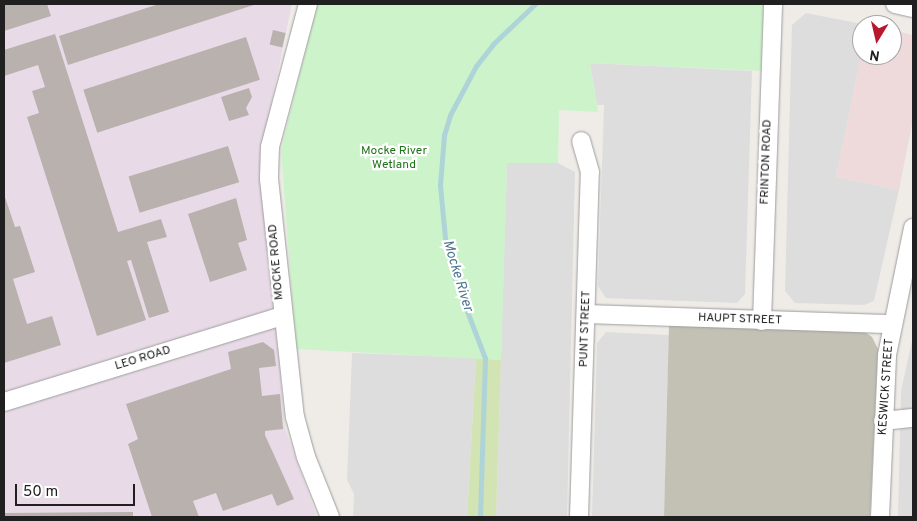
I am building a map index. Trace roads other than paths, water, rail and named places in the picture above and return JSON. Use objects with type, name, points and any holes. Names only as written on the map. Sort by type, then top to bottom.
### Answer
[{"type":"street","name":"MOCKE ROAD","points":[[308,4],[270,147],[270,188],[282,316],[298,430],[330,517]]},
{"type":"street","name":"FRINTON ROAD","points":[[762,320],[773,4]]},
{"type":"street","points":[[895,4],[913,8]]},
{"type":"street","name":"PUNT STREET","points":[[579,517],[587,314],[590,172],[580,141]]},
{"type":"street","name":"KESWICK STREET","points":[[880,517],[883,421],[892,324],[913,228]]},
{"type":"street","name":"HAUPT STREET","points":[[587,314],[892,324]]},
{"type":"street","name":"LEO ROAD","points":[[4,402],[282,316]]},
{"type":"street","points":[[883,421],[913,418]]},
{"type":"waterway","name":"Mocke River","points":[[480,517],[485,358],[455,280],[445,238],[440,185],[444,135],[450,115],[476,66],[493,44],[535,4]]},
{"type":"park label","name":"Mocke River Wetland","points":[[394,159]]}]
